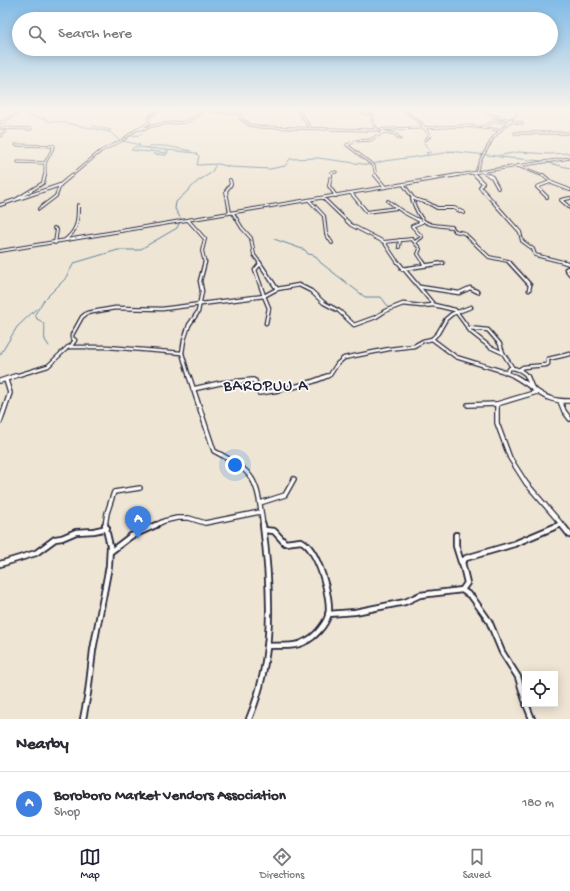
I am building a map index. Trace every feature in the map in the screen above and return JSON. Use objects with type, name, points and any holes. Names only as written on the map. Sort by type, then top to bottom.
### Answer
[{"type":"street","points":[[0,205],[60,185],[101,151],[115,143]]},
{"type":"street","points":[[353,143],[347,145],[374,166],[375,175],[385,187]]},
{"type":"street","points":[[476,172],[491,143]]},
{"type":"street","points":[[14,201],[44,183],[46,179],[45,163],[54,146],[16,145]]},
{"type":"street","points":[[0,251],[481,171],[570,158]]},
{"type":"street","points":[[18,162],[45,163]]},
{"type":"street","points":[[516,166],[543,175],[550,182],[570,190]]},
{"type":"street","points":[[481,171],[493,178],[498,188]]},
{"type":"street","points":[[336,172],[331,174],[329,186],[336,196]]},
{"type":"street","points":[[473,173],[483,182],[480,187],[520,232],[522,241],[533,249],[535,255],[570,264]]},
{"type":"street","points":[[230,180],[231,184],[226,191],[232,213],[251,238],[254,255],[277,289]]},
{"type":"street","points":[[547,198],[537,187],[550,182]]},
{"type":"street","points":[[39,209],[47,205],[58,193],[60,190],[60,185]]},
{"type":"street","points":[[404,185],[413,198],[414,205],[424,222]]},
{"type":"street","points":[[351,193],[367,212],[397,208]]},
{"type":"street","points":[[479,195],[485,193]]},
{"type":"street","points":[[322,198],[351,225],[384,242],[402,269],[420,287],[434,305]]},
{"type":"street","points":[[413,198],[437,208],[453,208],[464,213]]},
{"type":"street","points":[[570,198],[561,200],[570,208]]},
{"type":"street","points":[[309,200],[324,216],[325,233],[332,243]]},
{"type":"street","points":[[388,201],[397,208],[433,226],[452,227],[455,231],[464,233],[489,257],[508,261],[530,285],[529,290]]},
{"type":"street","points":[[63,241],[76,231],[78,205]]},
{"type":"street","points":[[188,220],[205,239],[202,251],[205,263],[200,281],[202,291],[198,312],[189,324],[182,353],[214,451],[236,462],[255,482],[264,530],[268,589],[267,646],[259,695],[249,719]]},
{"type":"street","points":[[415,242],[422,237],[412,226],[424,222]]},
{"type":"street","points":[[54,228],[57,233],[55,243]]},
{"type":"street","points":[[384,242],[411,238],[420,249],[418,254],[426,265]]},
{"type":"street","points":[[399,247],[400,240]]},
{"type":"street","points":[[402,269],[443,263]]},
{"type":"street","points":[[260,264],[255,270],[269,308],[266,323]]},
{"type":"street","points":[[570,267],[566,269],[570,274]]},
{"type":"street","points":[[71,346],[75,340],[72,338],[72,334],[82,317],[87,313],[115,308],[162,309],[212,304],[264,296],[277,289],[294,285],[304,287],[324,303],[339,311],[354,325],[376,317],[390,309],[406,304],[416,306],[434,305],[451,308],[457,312],[468,328],[490,347],[503,353]]},
{"type":"street","points":[[420,287],[459,293],[470,288],[478,292]]},
{"type":"street","points":[[193,388],[220,383],[253,380],[255,381],[257,391],[259,393],[287,390],[312,384],[330,375],[337,364],[344,358],[389,349],[414,346],[423,341],[432,339],[438,334],[446,319],[457,312],[471,307]]},
{"type":"street","points":[[468,328],[488,330],[500,344],[503,353],[512,367],[520,370],[530,380],[532,388]]},
{"type":"street","points":[[432,339],[456,357],[516,377],[551,400],[570,400]]},
{"type":"street","points":[[0,381],[48,366],[58,358],[65,348],[71,346],[182,353]]},
{"type":"street","points":[[520,370],[522,367],[546,365],[548,364],[548,359],[570,354]]},
{"type":"street","points":[[506,373],[508,369],[512,367]]},
{"type":"street","points":[[0,422],[10,393],[6,380]]},
{"type":"street","points":[[468,405],[497,404],[504,400],[537,392]]},
{"type":"street","points":[[560,401],[564,411],[570,419]]},
{"type":"street","points":[[497,404],[497,423],[510,458],[526,483],[549,508],[570,535]]},
{"type":"street","points":[[260,503],[285,495],[294,479]]},
{"type":"street","points":[[83,719],[87,703],[93,651],[106,588],[110,552],[107,528],[105,525],[106,519],[114,492],[140,488]]},
{"type":"street","points":[[110,552],[131,536],[164,521],[177,518],[189,518],[205,523],[260,512]]},
{"type":"street","points":[[462,562],[463,559],[469,556],[526,539],[561,524]]},
{"type":"street","points":[[0,564],[30,556],[43,549],[55,539],[62,538],[76,532],[94,531],[107,528]]},
{"type":"street","points":[[264,530],[274,531],[285,543],[300,540],[308,544],[318,564],[326,594],[328,614],[319,629],[307,641],[293,646],[267,646]]},
{"type":"street","points":[[456,535],[456,546],[467,583],[462,590]]},
{"type":"street","points":[[328,614],[355,612],[405,602],[420,595],[462,590],[472,597],[489,621],[502,652],[518,677],[522,690]]},
{"type":"street","points":[[527,707],[532,719]]},
{"type":"waterway","points":[[130,143],[140,145],[138,147],[146,148]]},
{"type":"waterway","points":[[424,143],[431,152],[426,153],[428,155]]},
{"type":"waterway","points":[[146,148],[150,146],[162,146],[191,151]]},
{"type":"waterway","points":[[137,147],[134,147],[131,150],[150,151]]},
{"type":"waterway","points":[[146,148],[196,153],[199,156],[197,165],[219,164],[230,167],[270,169],[285,166],[290,159],[318,158],[370,165],[384,161],[452,151]]},
{"type":"waterway","points":[[150,151],[167,153]]},
{"type":"waterway","points":[[452,151],[497,156],[518,152],[549,154],[570,153]]},
{"type":"waterway","points":[[153,154],[166,155],[167,153]]},
{"type":"waterway","points":[[499,157],[542,161]]},
{"type":"waterway","points":[[545,162],[570,168]]},
{"type":"waterway","points":[[49,346],[45,340],[44,325],[37,319],[35,314],[44,300],[65,279],[74,263],[118,250],[139,250],[177,228],[181,219],[175,209],[176,202],[198,181],[211,173],[215,166]]},
{"type":"waterway","points":[[274,239],[305,250],[308,254],[314,255],[321,263],[365,297],[381,297],[388,306]]},
{"type":"waterway","points":[[0,355],[17,327],[36,309]]},
{"type":"place","name":"Boroboro Market Vendors Association","points":[[138,539]]},
{"type":"district","name":"BAROPUU A","points":[[266,387]]}]
